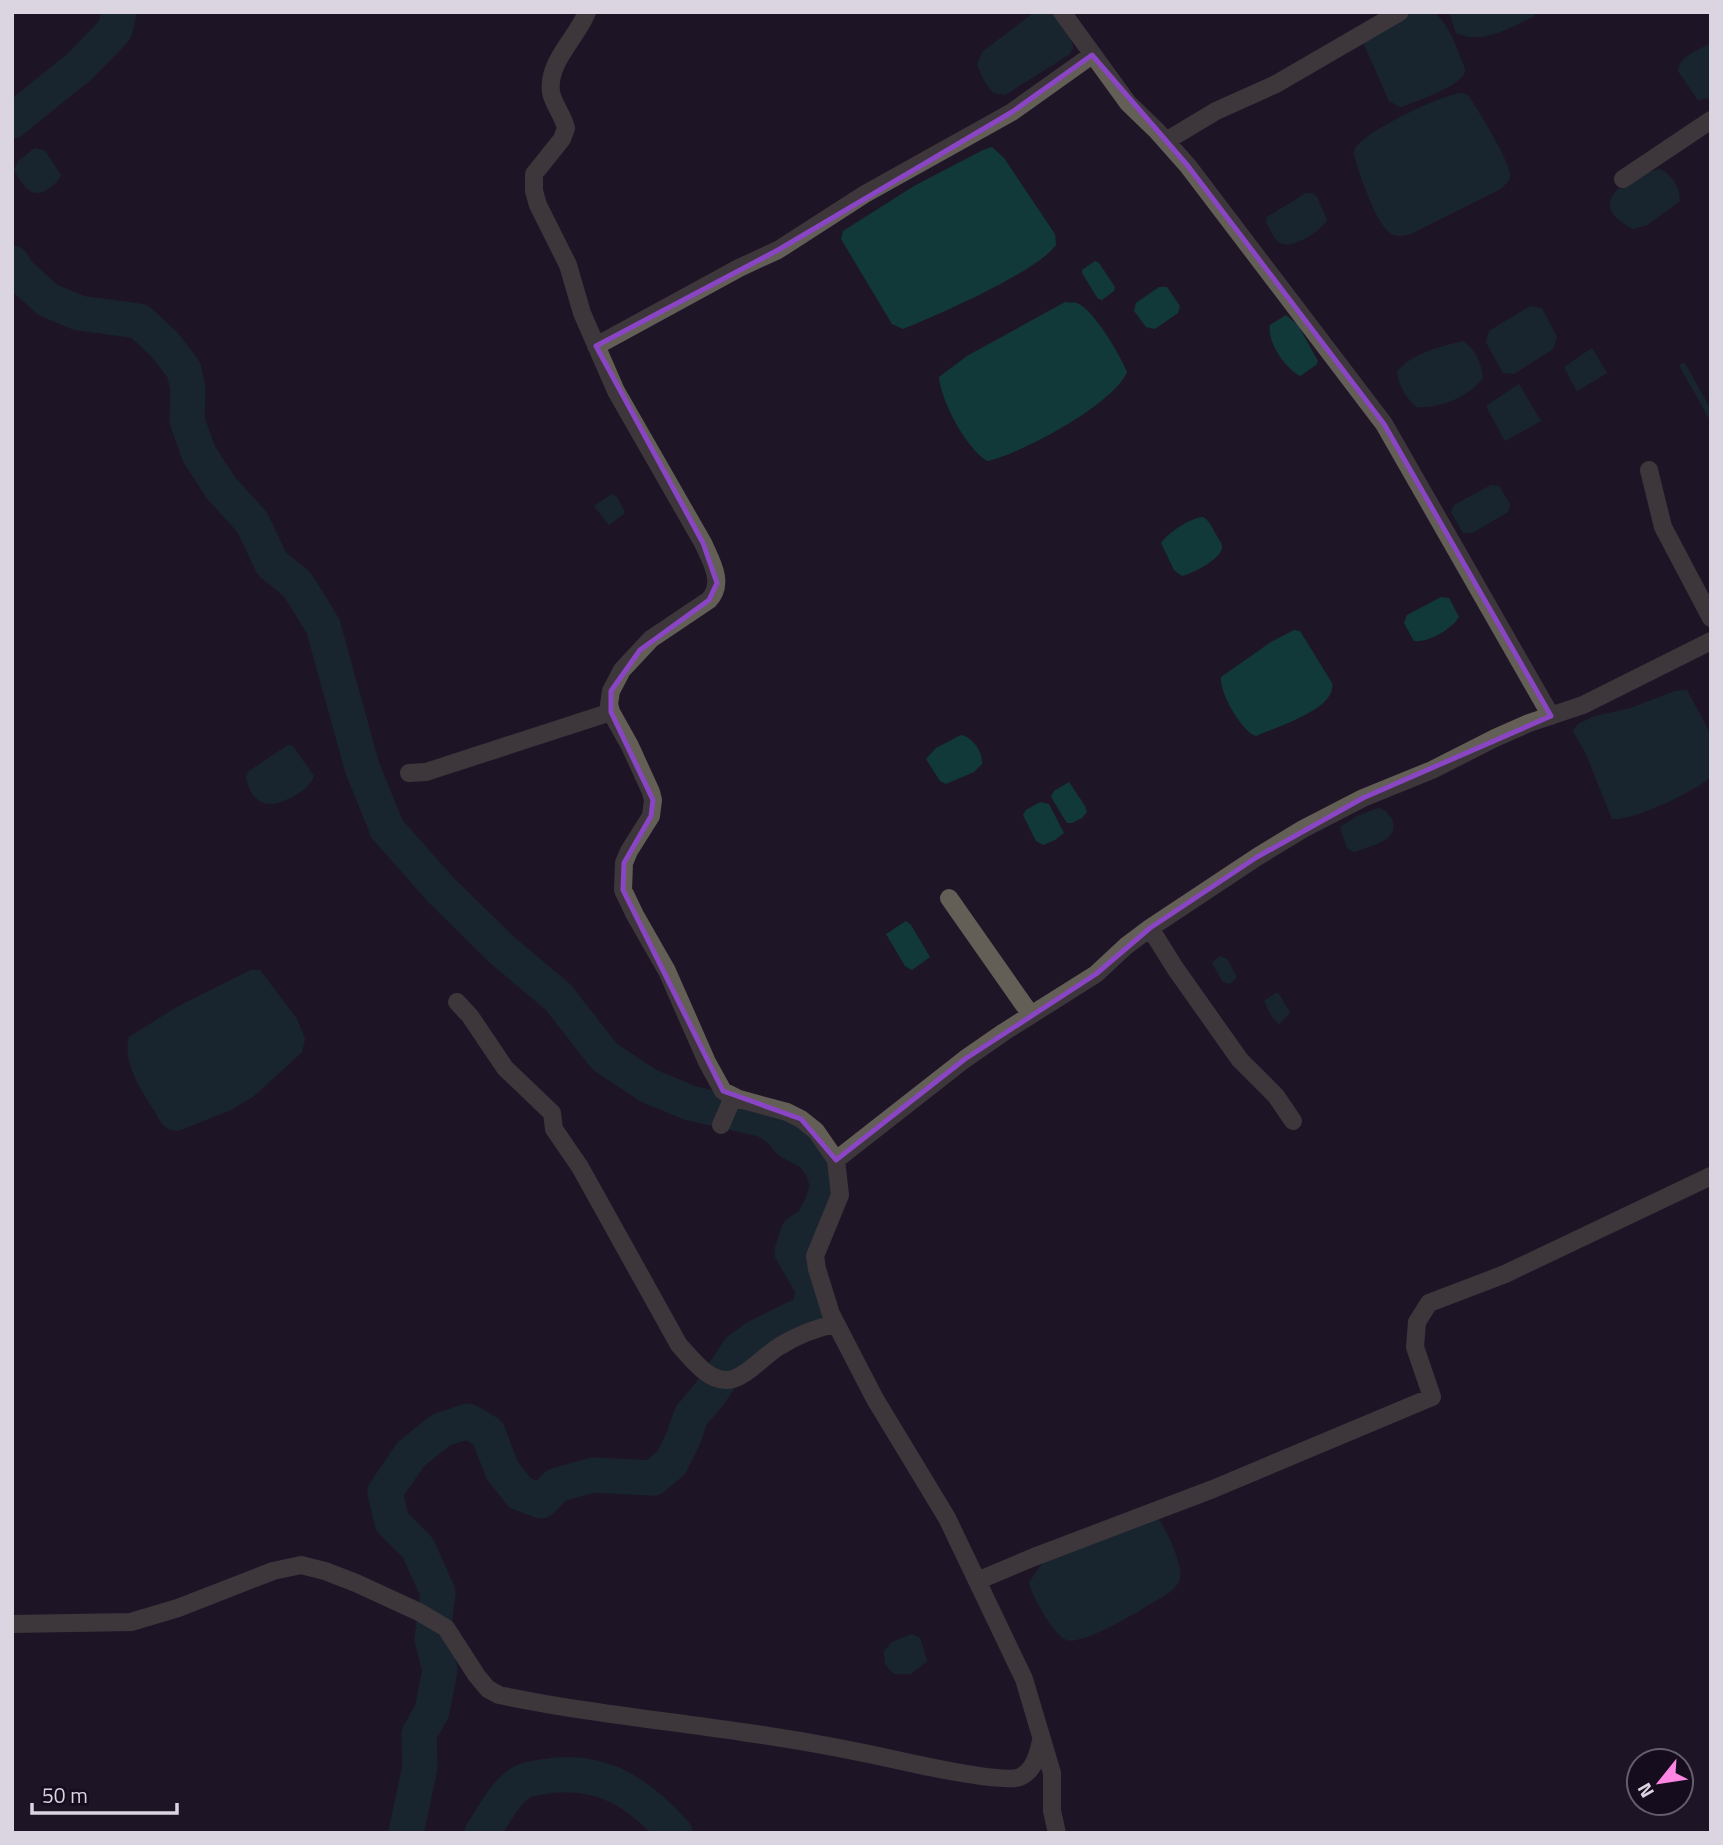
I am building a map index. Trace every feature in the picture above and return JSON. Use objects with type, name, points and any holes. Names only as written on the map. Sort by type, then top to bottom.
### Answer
[{"type":"street","points":[[587,12],[582,25],[553,71],[551,90],[564,122],[564,135],[539,166],[533,182],[538,205],[568,265],[575,294],[616,391],[703,543],[717,583],[709,600],[662,630],[622,670],[611,691],[611,712],[630,746],[653,800],[651,816],[624,863],[623,890],[667,971],[723,1091],[732,1100],[787,1112],[802,1119],[816,1131],[836,1160],[839,1195],[815,1256],[835,1324],[874,1399],[947,1518],[1024,1679],[1052,1773],[1052,1811],[1057,1833]]},
{"type":"street","points":[[1062,12],[1128,103],[1166,141],[1384,424],[1551,716]]},
{"type":"street","points":[[1166,141],[1216,111],[1276,83],[1400,12]]},
{"type":"street","points":[[596,346],[778,250],[865,194],[1012,112],[1092,55]]},
{"type":"street","points":[[1623,179],[1711,120]]},
{"type":"street","points":[[1649,470],[1663,527],[1711,618]]},
{"type":"street","points":[[836,1160],[965,1059],[1096,974],[1126,946],[1257,857],[1351,804],[1432,770],[1495,738],[1583,705],[1711,641]]},
{"type":"street","points":[[409,773],[426,772],[548,735],[611,712]]},
{"type":"street","points":[[949,898],[1031,1015]]},
{"type":"street","points":[[1150,929],[1240,1060],[1276,1096],[1293,1121]]},
{"type":"street","points":[[457,1002],[470,1016],[505,1068],[552,1113],[554,1129],[580,1167],[679,1345],[696,1364],[718,1378],[736,1379],[781,1345],[802,1334],[835,1324]]},
{"type":"street","points":[[721,1125],[732,1100]]},
{"type":"street","points":[[977,1581],[1060,1546],[1213,1489],[1432,1396],[1415,1347],[1417,1322],[1429,1303],[1505,1274],[1711,1176]]},
{"type":"street","points":[[12,1624],[131,1622],[178,1608],[273,1571],[301,1565],[356,1583],[419,1612],[446,1628],[488,1689],[499,1695],[744,1732],[949,1772],[1008,1779],[1021,1777],[1031,1768],[1041,1741]]},
{"type":"highlighted area","points":[[1092,55],[1188,166],[1384,424],[1551,716],[1363,798],[1257,857],[1150,928],[1096,974],[965,1059],[836,1160],[801,1119],[723,1091],[623,890],[624,863],[651,816],[653,800],[611,712],[611,691],[640,650],[709,600],[717,583],[703,543],[596,346],[778,250],[1012,112]]},
{"type":"shaded area","points":[[1035,12],[1054,12],[1072,41],[1070,54],[1005,95],[993,93],[977,65],[982,52]]},
{"type":"shaded area","points":[[1414,12],[1434,12],[1438,16],[1450,34],[1465,70],[1457,81],[1448,87],[1400,107],[1389,101],[1363,42]]},
{"type":"shaded area","points":[[1449,12],[1536,12],[1533,17],[1505,30],[1476,37],[1456,33]]},
{"type":"shaded area","points":[[1711,43],[1711,98],[1698,100],[1678,71],[1679,66],[1686,57]]},
{"type":"shaded area","points":[[1463,93],[1469,96],[1494,137],[1510,177],[1499,190],[1411,234],[1394,235],[1381,223],[1375,212],[1354,155],[1355,149],[1365,138],[1408,113],[1440,99]]},
{"type":"shaded area","points":[[992,147],[1004,158],[1055,234],[1056,245],[1046,256],[1029,267],[961,304],[903,329],[892,324],[841,239],[843,231],[914,186]]},
{"type":"shaded area","points":[[35,148],[45,151],[61,175],[53,185],[38,193],[28,190],[14,170],[18,161]]},
{"type":"shaded area","points":[[1659,169],[1674,182],[1679,192],[1679,202],[1647,225],[1633,229],[1618,219],[1611,210],[1610,201],[1623,185]]},
{"type":"shaded area","points":[[1306,193],[1317,197],[1327,220],[1314,233],[1295,243],[1280,243],[1266,222],[1267,217]]},
{"type":"shaded area","points":[[1095,261],[1115,287],[1114,291],[1102,300],[1098,299],[1082,273],[1082,270]]},
{"type":"shaded area","points":[[1159,287],[1167,287],[1180,306],[1178,313],[1155,329],[1146,327],[1134,311],[1136,303]]},
{"type":"shaded area","points":[[1065,302],[1077,303],[1091,314],[1113,345],[1127,372],[1119,385],[1065,426],[1021,449],[987,461],[971,446],[956,423],[944,398],[939,377],[967,356]]},
{"type":"shaded area","points":[[1530,306],[1542,308],[1557,337],[1553,349],[1514,374],[1503,373],[1486,342],[1489,331]]},
{"type":"shaded area","points":[[1286,315],[1298,325],[1318,361],[1300,376],[1283,361],[1271,339],[1270,325]]},
{"type":"shaded area","points":[[1463,341],[1477,357],[1483,378],[1470,391],[1452,400],[1434,406],[1416,407],[1399,382],[1397,372],[1418,355]]},
{"type":"shaded area","points":[[1592,348],[1607,373],[1577,391],[1564,367]]},
{"type":"shaded area","points":[[1519,384],[1541,421],[1505,441],[1486,406]]},
{"type":"shaded area","points":[[1491,485],[1499,486],[1510,504],[1508,512],[1472,533],[1463,533],[1451,512],[1454,505]]},
{"type":"shaded area","points":[[612,494],[617,497],[625,513],[609,525],[594,506]]},
{"type":"shaded area","points":[[1203,517],[1220,540],[1221,551],[1206,565],[1182,576],[1174,570],[1161,543],[1180,526]]},
{"type":"shaded area","points":[[1441,597],[1449,598],[1459,617],[1439,634],[1426,640],[1414,641],[1404,623],[1407,615]]},
{"type":"shaded area","points":[[1294,630],[1300,631],[1332,683],[1331,692],[1315,709],[1256,736],[1244,727],[1232,711],[1221,684],[1221,677],[1271,642]]},
{"type":"shaded area","points":[[1687,690],[1711,735],[1711,777],[1664,804],[1634,815],[1612,819],[1586,754],[1573,731],[1578,724],[1595,716],[1631,708],[1675,691]]},
{"type":"shaded area","points":[[961,735],[976,746],[982,764],[974,772],[946,784],[940,781],[926,759],[936,748]]},
{"type":"shaded area","points":[[288,745],[293,746],[314,776],[312,780],[308,786],[282,802],[268,804],[256,799],[246,777],[249,771]]},
{"type":"shaded area","points":[[1069,782],[1087,812],[1072,823],[1067,823],[1051,797],[1054,791]]},
{"type":"shaded area","points":[[1040,802],[1049,804],[1064,833],[1043,845],[1036,841],[1023,815],[1026,810]]},
{"type":"shaded area","points":[[1378,808],[1391,818],[1393,826],[1389,837],[1354,852],[1347,848],[1340,827],[1357,816]]},
{"type":"shaded area","points":[[906,921],[930,957],[912,970],[905,966],[886,934]]},
{"type":"shaded area","points":[[1220,956],[1227,959],[1236,975],[1230,984],[1223,982],[1213,965],[1212,962]]},
{"type":"shaded area","points":[[251,970],[260,970],[297,1019],[305,1039],[302,1052],[254,1096],[231,1110],[178,1131],[168,1129],[162,1124],[132,1071],[129,1037],[177,1007]]},
{"type":"shaded area","points":[[1276,993],[1290,1013],[1279,1024],[1264,1001]]},
{"type":"shaded area","points":[[1158,1518],[1179,1564],[1180,1578],[1176,1586],[1149,1605],[1088,1637],[1067,1640],[1061,1637],[1044,1614],[1029,1582],[1045,1560]]},
{"type":"shaded area","points":[[912,1634],[920,1638],[927,1661],[911,1674],[894,1674],[885,1664],[884,1651],[892,1642]]},
{"type":"waterway","points":[[12,121],[80,66],[115,30],[119,12]]},
{"type":"waterway","points":[[12,263],[18,273],[48,300],[79,313],[139,321],[164,344],[184,370],[188,390],[187,420],[199,454],[221,488],[252,522],[272,564],[297,584],[323,626],[362,767],[387,829],[441,890],[502,950],[558,997],[605,1057],[649,1086],[690,1103],[765,1120],[778,1128],[789,1141],[813,1154],[823,1170],[828,1186],[822,1205],[812,1223],[798,1233],[792,1252],[813,1288],[811,1305],[804,1314],[757,1337],[739,1350],[691,1416],[671,1463],[653,1478],[593,1475],[557,1485],[541,1501],[520,1493],[502,1470],[488,1433],[468,1421],[441,1430],[411,1454],[385,1492],[392,1522],[418,1548],[438,1593],[432,1639],[440,1670],[432,1711],[419,1734],[420,1767],[406,1833]]},
{"type":"waterway","points":[[1683,366],[1711,416]]},
{"type":"waterway","points":[[482,1833],[516,1786],[538,1777],[568,1775],[586,1776],[619,1787],[648,1806],[675,1833]]}]
